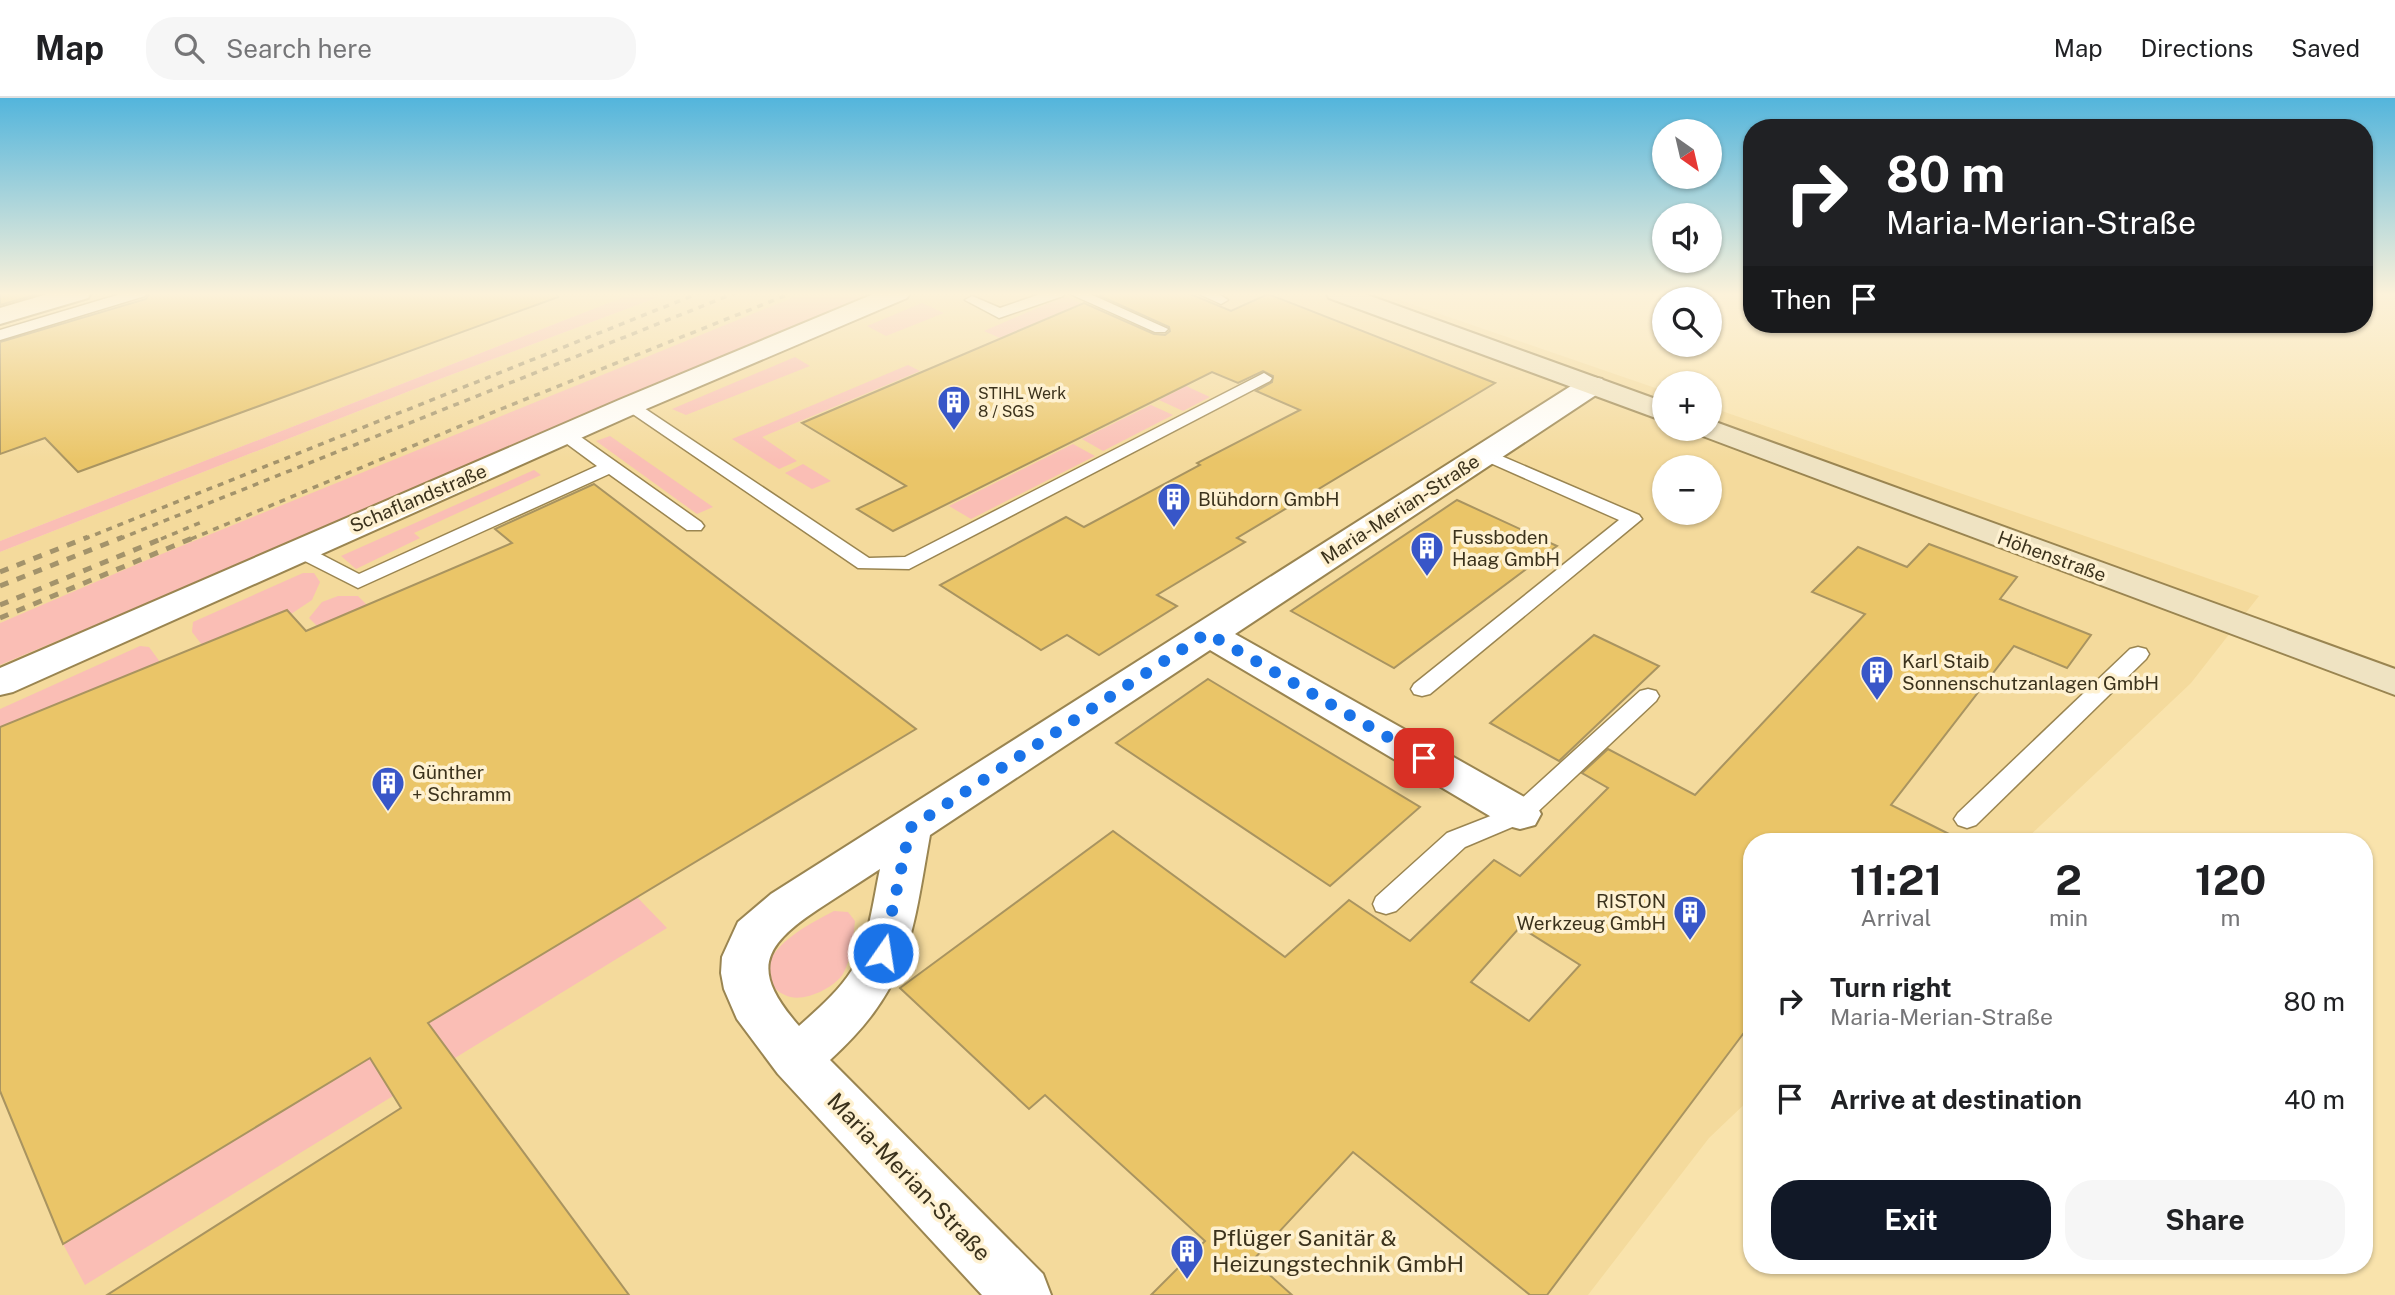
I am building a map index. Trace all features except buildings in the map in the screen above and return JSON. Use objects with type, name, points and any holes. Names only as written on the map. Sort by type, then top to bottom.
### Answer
[{"type":"main road","points":[[1492,349],[1652,408]]},
{"type":"main road","name":"Höhenstraße","points":[[1722,433],[2395,683]]},
{"type":"street","name":"Schaflandstraße","points":[[0,682],[629,406],[768,349]]},
{"type":"street","name":"Maria-Merian-Straße","points":[[1022,1295],[771,1030],[748,993],[744,967],[752,939],[787,907],[1592,385]]},
{"type":"street","points":[[1207,633],[1520,814]]},
{"type":"street","points":[[796,1059],[833,1027],[868,985],[883,953],[910,828]]},
{"type":"lane","points":[[629,406],[865,564],[909,563],[1264,378]]},
{"type":"lane","points":[[565,435],[694,526]]},
{"type":"lane","points":[[1422,689],[1632,519],[1485,454]]},
{"type":"lane","points":[[298,550],[358,582],[610,467]]},
{"type":"lane","points":[[1967,819],[2137,654]]},
{"type":"lane","points":[[1386,904],[1456,840],[1520,814],[1648,696]]},
{"type":"shaded area","points":[[0,349],[491,349],[0,541]]},
{"type":"shaded area","points":[[491,349],[520,349],[0,552],[0,541]]},
{"type":"shaded area","points":[[520,349],[672,349],[0,623],[0,552]]},
{"type":"shaded area","points":[[667,349],[753,349],[0,665],[0,623],[147,560]]},
{"type":"shaded area","points":[[753,349],[1541,349],[1652,387],[1652,441],[1722,441],[1722,411],[2259,596],[2191,683],[2033,833],[1743,833],[1743,1106],[1709,1138],[1588,1295],[0,1295],[0,665]]},
{"type":"shaded area","points":[[795,357],[810,366],[686,415],[672,409]]},
{"type":"shaded area","points":[[908,365],[920,371],[762,437],[797,461],[779,469],[732,439]]},
{"type":"shaded area","points":[[1186,386],[1210,397],[1183,411],[1159,400]]},
{"type":"shaded area","points":[[1151,405],[1173,415],[1103,451],[1082,439]]},
{"type":"shaded area","points":[[610,436],[713,507],[697,514],[596,441]]},
{"type":"shaded area","points":[[1073,444],[1095,456],[971,519],[949,506]]},
{"type":"shaded area","points":[[803,464],[831,481],[812,489],[785,473]]},
{"type":"shaded area","points":[[534,470],[541,475],[414,533],[420,538],[356,569],[341,556]]},
{"type":"shaded area","points":[[303,573],[314,573],[320,582],[312,600],[291,614],[287,610],[202,645],[192,632],[193,622]]},
{"type":"shaded area","points":[[338,596],[358,596],[367,605],[317,626],[309,618],[322,602]]},
{"type":"shaded area","points":[[140,646],[149,647],[160,662],[0,727],[0,709]]},
{"type":"shaded area","points":[[637,897],[667,928],[85,1285],[63,1244]]},
{"type":"shaded area","points":[[834,911],[848,912],[855,921],[850,955],[843,974],[832,985],[808,996],[792,997],[778,991],[765,970],[770,959],[794,935]]},
{"type":"railway","points":[[84,539],[559,349]]},
{"type":"railway","points":[[119,539],[595,349]]},
{"type":"railway","points":[[191,539],[652,349]]},
{"type":"railway","points":[[161,539],[204,521]]},
{"type":"railway","points":[[0,572],[88,537]]},
{"type":"railway","points":[[0,586],[123,537]]},
{"type":"railway","points":[[0,605],[166,537]]},
{"type":"railway","points":[[0,618],[195,537]]},
{"type":"place","name":"STIHL Werk 8 / SGS","points":[[954,432]]},
{"type":"place","name":"Blühdorn GmbH","points":[[1174,529]]},
{"type":"place","name":"Fussboden Haag GmbH","points":[[1427,578]]},
{"type":"place","name":"Karl Staib Sonnenschutzanlagen GmbH","points":[[1877,702]]},
{"type":"place","name":"Günther + Schramm","points":[[388,813]]},
{"type":"place","name":"RISTON Werkzeug GmbH","points":[[1690,942]]},
{"type":"place","name":"Pflüger Sanitär & Heizungstechnik GmbH","points":[[1187,1281]]},
{"type":"route","points":[[883,953],[910,828],[1207,633],[1424,758]]}]
